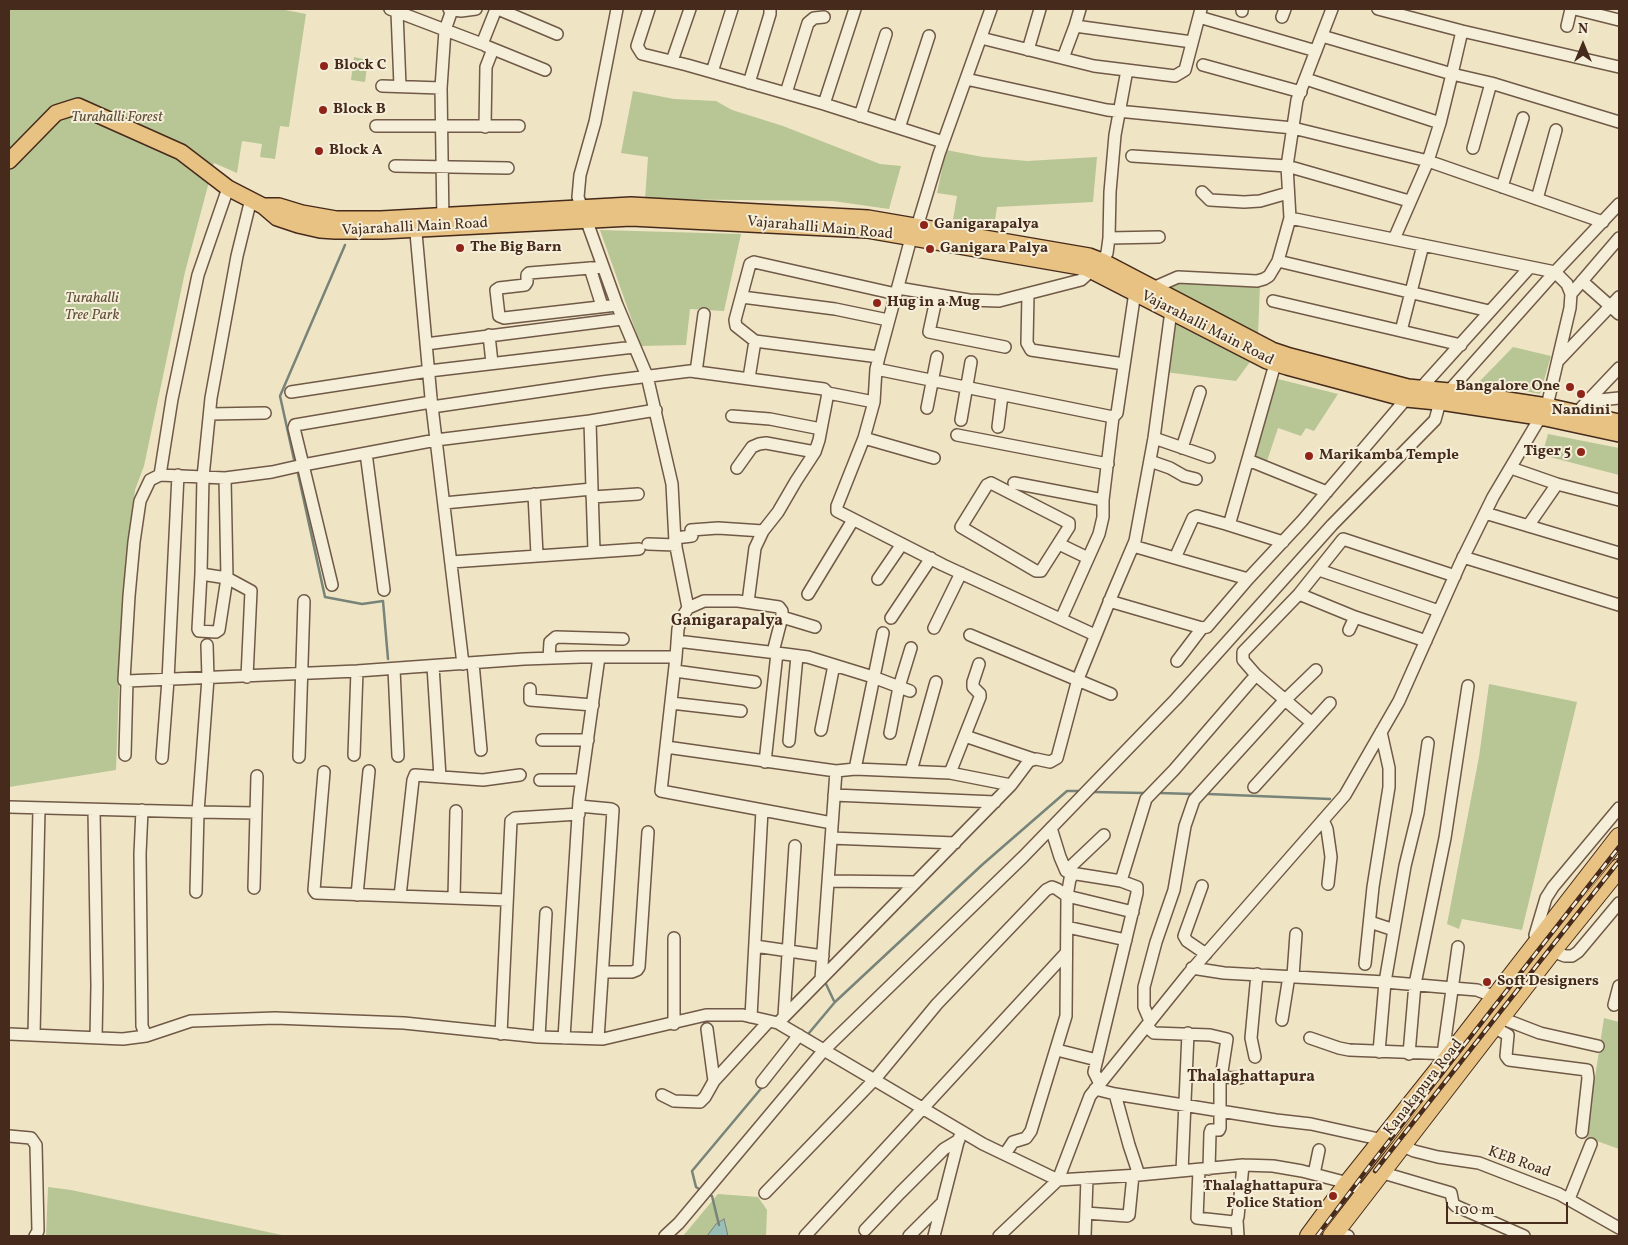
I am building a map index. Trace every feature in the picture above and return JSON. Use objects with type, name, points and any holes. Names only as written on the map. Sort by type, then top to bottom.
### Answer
[{"type":"highway","name":"Kanakapura Road","points":[[1338,1235],[1380,1172],[1497,1023],[1619,837]]},
{"type":"highway","name":"Kanakapura Road","points":[[1309,1236],[1447,1054],[1495,997],[1619,868]]},
{"type":"main road","name":"Vajarahalli Main Road","points":[[9,161],[56,113],[78,106],[181,152],[228,188],[257,202],[277,218],[320,230],[357,232],[416,223],[584,213],[631,218],[914,232],[1097,266],[1153,288],[1272,350],[1408,387],[1421,388],[1444,396],[1576,419],[1619,434]]},
{"type":"main road","name":"Vajarahalli Main Road","points":[[1097,266],[1134,292],[1275,364],[1406,399],[1444,396]]},
{"type":"main road","name":"Vajarahalli Main Road","points":[[1576,419],[1619,422]]},
{"type":"street","points":[[443,221],[441,88],[445,30],[450,9],[461,11],[476,9]]},
{"type":"street","points":[[485,127],[488,46],[497,9],[557,34]]},
{"type":"street","points":[[617,9],[595,122],[580,175],[578,197],[622,319],[647,376],[672,484],[675,542],[688,608]]},
{"type":"street","points":[[649,9],[637,46],[642,54],[824,104],[943,142]]},
{"type":"street","points":[[672,61],[690,9]]},
{"type":"street","points":[[712,72],[732,9]]},
{"type":"street","points":[[749,83],[770,9]]},
{"type":"street","points":[[824,104],[855,9]]},
{"type":"street","points":[[991,9],[943,142],[914,232],[888,320],[878,363],[874,402],[864,438],[837,510],[930,558],[1095,636]]},
{"type":"street","points":[[1028,50],[1040,9]]},
{"type":"street","points":[[1063,58],[1080,9]]},
{"type":"street","points":[[1153,288],[1178,278],[1257,281],[1269,276],[1278,261],[1290,218],[1287,166],[1297,100],[1332,9]]},
{"type":"street","points":[[1378,9],[1462,31],[1619,67]]},
{"type":"street","points":[[1567,26],[1571,9]]},
{"type":"street","points":[[1575,9],[1619,20]]},
{"type":"street","points":[[400,86],[394,10],[474,40],[545,70]]},
{"type":"street","points":[[980,38],[1094,66],[1175,76],[1185,70],[1200,13],[1316,51]]},
{"type":"street","points":[[786,93],[808,24],[814,18],[824,17]]},
{"type":"street","points":[[1075,26],[1192,42]]},
{"type":"street","points":[[1394,239],[1409,200],[1428,161],[1440,122],[1462,31]]},
{"type":"street","points":[[860,116],[886,34]]},
{"type":"street","points":[[899,128],[929,36]]},
{"type":"street","points":[[1322,36],[1452,74],[1491,83],[1619,122]]},
{"type":"street","points":[[1203,65],[1301,92]]},
{"type":"street","points":[[1113,417],[933,380],[878,363],[755,341],[736,326],[735,320],[750,264],[754,262],[897,291],[988,302],[999,301],[1081,280],[1107,254],[1110,192],[1118,111],[1127,70]]},
{"type":"street","points":[[966,79],[1118,111],[1293,128],[1428,161],[1603,222]]},
{"type":"street","points":[[1306,79],[1440,122]]},
{"type":"street","points":[[1473,148],[1491,83]]},
{"type":"street","points":[[382,86],[441,88]]},
{"type":"street","points":[[1502,187],[1523,118]]},
{"type":"street","points":[[376,126],[519,126]]},
{"type":"street","points":[[1537,199],[1556,130]]},
{"type":"street","points":[[1132,156],[1287,166],[1409,200]]},
{"type":"street","points":[[395,166],[508,168]]},
{"type":"street","points":[[160,475],[172,398],[198,275],[228,188]]},
{"type":"street","points":[[1202,192],[1210,200],[1244,202],[1260,201],[1288,193]]},
{"type":"street","points":[[225,478],[226,578],[219,630],[216,632],[199,631],[204,478],[211,398],[235,265],[257,202]]},
{"type":"street","points":[[665,1236],[824,1050],[1016,864],[1086,792],[1176,699],[1332,524],[1435,420],[1444,396],[1554,272],[1619,204]]},
{"type":"street","points":[[999,1236],[1058,1180],[1090,1096],[1097,1087],[1192,968],[1345,795],[1399,700],[1463,557],[1485,513],[1543,412],[1570,308],[1571,294],[1567,284],[1554,272],[1290,218]]},
{"type":"street","points":[[416,223],[432,405],[451,562],[481,750]]},
{"type":"street","points":[[1109,238],[1159,237]]},
{"type":"street","points":[[1571,294],[1619,238]]},
{"type":"street","points":[[1400,331],[1424,245]]},
{"type":"street","points":[[1278,261],[1489,311]]},
{"type":"street","points":[[604,267],[529,273],[525,285],[497,288],[499,316],[504,318],[617,305]]},
{"type":"street","points":[[1421,388],[1530,267]]},
{"type":"street","points":[[590,268],[602,306]]},
{"type":"street","points":[[1582,281],[1615,310]]},
{"type":"street","points":[[1061,619],[1098,534],[1102,517],[1113,417],[1117,413],[1134,292]]},
{"type":"street","points":[[1028,294],[1027,342],[1031,350],[1124,364]]},
{"type":"street","points":[[937,295],[929,332],[1005,347]]},
{"type":"street","points":[[742,297],[835,309],[888,320]]},
{"type":"street","points":[[1557,363],[1615,310],[1619,297]]},
{"type":"street","points":[[1273,302],[1461,345]]},
{"type":"street","points":[[965,736],[1033,759],[1050,762],[1056,758],[1078,680],[1109,600],[1133,546],[1154,438],[1171,311]]},
{"type":"street","points":[[696,372],[704,314]]},
{"type":"street","points":[[426,344],[622,319]]},
{"type":"street","points":[[489,335],[492,363]]},
{"type":"street","points":[[749,378],[755,341]]},
{"type":"street","points":[[291,392],[429,371],[634,346]]},
{"type":"street","points":[[927,408],[937,357]]},
{"type":"street","points":[[961,420],[971,362]]},
{"type":"street","points":[[1226,524],[1230,522],[1275,364]]},
{"type":"street","points":[[1576,419],[1619,368]]},
{"type":"street","points":[[332,585],[302,465],[294,428],[295,425],[690,371],[824,389],[828,393],[874,402]]},
{"type":"street","points":[[1182,448],[1200,392]]},
{"type":"street","points":[[748,602],[755,548],[763,531],[778,512],[815,452],[828,393]]},
{"type":"street","points":[[998,427],[1002,395]]},
{"type":"street","points":[[1590,401],[1619,398]]},
{"type":"street","points":[[1109,600],[1202,628],[1207,627],[1327,492],[1406,399]]},
{"type":"street","points":[[125,755],[127,681],[124,680],[128,596],[140,502],[150,480],[160,475],[225,478],[436,440],[590,421],[656,410]]},
{"type":"street","points":[[210,414],[265,413]]},
{"type":"street","points":[[732,416],[770,419],[821,429]]},
{"type":"street","points":[[590,421],[594,551]]},
{"type":"street","points":[[957,435],[1108,464]]},
{"type":"street","points":[[864,438],[934,458]]},
{"type":"street","points":[[1154,438],[1208,458]]},
{"type":"street","points":[[737,468],[752,446],[758,444],[766,443],[815,452]]},
{"type":"street","points":[[366,453],[384,590]]},
{"type":"street","points":[[1248,460],[1327,492]]},
{"type":"street","points":[[1150,461],[1170,468],[1184,476],[1196,479]]},
{"type":"street","points":[[1511,468],[1557,484],[1619,500]]},
{"type":"street","points":[[162,758],[168,680],[178,476]]},
{"type":"street","points":[[991,483],[1068,522],[1069,527],[1058,544],[1041,571],[1038,571],[961,526],[987,485],[991,483]]},
{"type":"street","points":[[1014,483],[1103,500]]},
{"type":"street","points":[[1528,526],[1557,484]]},
{"type":"street","points":[[444,503],[534,494],[638,494]]},
{"type":"street","points":[[534,494],[537,556]]},
{"type":"street","points":[[1485,513],[1619,553]]},
{"type":"street","points":[[1175,558],[1193,518],[1197,516],[1283,542]]},
{"type":"street","points":[[808,594],[854,520]]},
{"type":"street","points":[[451,562],[594,551],[675,542],[692,536],[691,530],[718,528],[763,531]]},
{"type":"street","points":[[1312,723],[1256,676],[1242,656],[1243,652],[1299,594],[1343,539],[1455,576]]},
{"type":"street","points":[[878,579],[902,544]]},
{"type":"street","points":[[1058,544],[1088,558]]},
{"type":"street","points":[[1133,546],[1248,580]]},
{"type":"street","points":[[1463,557],[1619,604]]},
{"type":"street","points":[[891,618],[930,558]]},
{"type":"street","points":[[1319,570],[1439,611]]},
{"type":"street","points":[[934,628],[961,573]]},
{"type":"street","points":[[201,574],[226,578],[251,591],[247,677]]},
{"type":"street","points":[[1299,594],[1355,617],[1426,641]]},
{"type":"street","points":[[299,757],[304,601]]},
{"type":"street","points":[[765,762],[775,653],[782,611],[779,607],[748,602],[704,601],[688,608],[681,619],[678,629],[675,671],[660,788],[663,792],[832,823]]},
{"type":"street","points":[[782,617],[815,627]]},
{"type":"street","points":[[1249,617],[1263,631]]},
{"type":"street","points":[[1349,630],[1355,617]]},
{"type":"street","points":[[1177,661],[1202,628]]},
{"type":"street","points":[[856,769],[883,633]]},
{"type":"street","points":[[970,635],[1111,694]]},
{"type":"street","points":[[549,658],[550,642],[556,637],[623,639]]},
{"type":"street","points":[[677,641],[797,656],[873,677],[904,689]]},
{"type":"street","points":[[196,892],[198,812],[208,678],[208,645]]},
{"type":"street","points":[[890,733],[904,689],[911,648]]},
{"type":"street","points":[[789,741],[797,656]]},
{"type":"street","points":[[564,1038],[579,810],[599,657]]},
{"type":"street","points":[[127,681],[247,677],[549,658],[676,658]]},
{"type":"street","points":[[950,773],[980,697],[980,694],[973,687],[979,664]]},
{"type":"street","points":[[821,730],[834,665]]},
{"type":"street","points":[[434,666],[440,777]]},
{"type":"street","points":[[394,668],[398,756]]},
{"type":"street","points":[[1237,1220],[1234,1222],[1197,1218],[1210,1132],[1220,1128],[1221,1078],[1227,1039],[1210,1035],[1154,1033],[1148,1024],[1144,1007],[1144,987],[1156,942],[1174,890],[1185,826],[1194,800],[1284,701],[1316,670]]},
{"type":"street","points":[[354,754],[357,671]]},
{"type":"street","points":[[675,671],[755,682]]},
{"type":"street","points":[[1121,881],[1146,799],[1174,770],[1256,676]]},
{"type":"street","points":[[911,771],[936,682]]},
{"type":"street","points":[[1409,1054],[1415,984],[1445,838],[1468,686]]},
{"type":"street","points":[[530,689],[530,700],[593,705]]},
{"type":"street","points":[[671,703],[740,711]]},
{"type":"street","points":[[1254,787],[1330,703]]},
{"type":"street","points":[[1366,964],[1373,887],[1389,787],[1389,768],[1381,732]]},
{"type":"street","points":[[542,740],[588,740]]},
{"type":"street","points":[[1379,1052],[1385,982],[1404,866],[1418,812],[1428,743]]},
{"type":"street","points":[[666,747],[836,771],[856,769],[950,773],[1011,785]]},
{"type":"street","points":[[662,1095],[674,1101],[700,1102],[714,1081],[821,979],[995,802],[1029,761],[1033,759]]},
{"type":"street","points":[[357,895],[369,771]]},
{"type":"street","points":[[821,979],[836,771]]},
{"type":"street","points":[[324,772],[314,890],[318,894],[507,900]]},
{"type":"street","points":[[400,896],[414,777],[418,775],[483,780],[520,775]]},
{"type":"street","points":[[254,888],[257,776]]},
{"type":"street","points":[[540,780],[582,780]]},
{"type":"street","points":[[834,795],[995,802]]},
{"type":"street","points":[[9,807],[256,812]]},
{"type":"street","points":[[1618,907],[1578,952],[1572,956],[1565,956],[1546,946],[1535,934],[1546,898],[1553,887],[1619,808]]},
{"type":"street","points":[[34,1035],[39,809]]},
{"type":"street","points":[[501,1034],[512,819],[579,810],[611,809],[613,810],[598,1039]]},
{"type":"street","points":[[94,810],[96,1038]]},
{"type":"street","points":[[142,810],[142,1026],[146,1036]]},
{"type":"street","points":[[751,1017],[762,810]]},
{"type":"street","points":[[454,898],[456,811]]},
{"type":"street","points":[[1323,820],[1327,829],[1331,857],[1328,884]]},
{"type":"street","points":[[1005,1154],[1013,1142],[1026,1138],[1031,1131],[1066,1016],[1067,896],[1070,873],[1060,857],[1051,828]]},
{"type":"street","points":[[603,972],[632,972],[639,967],[648,832]]},
{"type":"street","points":[[1070,873],[1104,835]]},
{"type":"street","points":[[831,838],[955,843]]},
{"type":"street","points":[[777,1020],[788,951],[795,846]]},
{"type":"street","points":[[1070,873],[1121,881],[1137,888],[1133,912],[1094,1072],[1097,1087]]},
{"type":"street","points":[[828,881],[916,882]]},
{"type":"street","points":[[1202,886],[1184,936],[1187,941],[1206,954]]},
{"type":"street","points":[[765,1193],[874,1079],[937,1004],[1046,890],[1052,887],[1067,896],[1133,912]]},
{"type":"street","points":[[539,1037],[546,913]]},
{"type":"street","points":[[1370,922],[1394,930]]},
{"type":"street","points":[[1067,927],[1126,940]]},
{"type":"street","points":[[1282,1020],[1291,976],[1296,934]]},
{"type":"street","points":[[674,938],[674,1024]]},
{"type":"street","points":[[755,946],[823,956]]},
{"type":"street","points":[[1310,1038],[1339,1048],[1409,1054],[1447,1054],[1458,947]]},
{"type":"street","points":[[805,1236],[1066,953]]},
{"type":"street","points":[[1192,968],[1224,973],[1415,984],[1477,990],[1495,997]]},
{"type":"street","points":[[1255,1057],[1251,1038],[1257,974]]},
{"type":"street","points":[[1614,1005],[1619,986]]},
{"type":"street","points":[[9,1034],[123,1039],[146,1036],[191,1021],[275,1018],[404,1023],[501,1034],[603,1039],[674,1024],[706,1015],[743,1015],[777,1020],[922,1109],[960,1136],[1005,1154],[1058,1180],[1243,1165],[1273,1166],[1348,1183],[1365,1192]]},
{"type":"street","points":[[1479,1017],[1497,1023],[1598,1046]]},
{"type":"street","points":[[1497,1023],[1508,1034],[1506,1056],[1509,1060],[1587,1070],[1588,1078],[1582,1132]]},
{"type":"street","points":[[707,1029],[714,1081]]},
{"type":"street","points":[[1182,1171],[1188,1034]]},
{"type":"street","points":[[762,1082],[799,1035]]},
{"type":"street","points":[[1056,1050],[1098,1060]]},
{"type":"street","points":[[1221,1078],[1240,1078]]},
{"type":"street","points":[[1097,1087],[1115,1094],[1311,1124],[1383,1140]]},
{"type":"street","points":[[1086,1213],[1129,1215],[1136,1175],[1115,1094]]},
{"type":"street","points":[[9,1136],[31,1138],[36,1144],[38,1232],[35,1236]]},
{"type":"street","points":[[934,1236],[960,1136]]},
{"type":"street","points":[[865,1230],[944,1149],[960,1136]]},
{"type":"street","points":[[1569,1199],[1592,1144]]},
{"type":"street","name":"KEB Road","points":[[1402,1145],[1414,1151],[1438,1157],[1479,1163],[1559,1194],[1619,1228]]},
{"type":"street","points":[[1314,1174],[1319,1150]]},
{"type":"street","points":[[1238,1236],[1237,1220],[1243,1165]]},
{"type":"street","points":[[1380,1172],[1451,1193],[1453,1203],[1456,1206],[1524,1236]]},
{"type":"street","points":[[1086,1236],[1087,1178]]},
{"type":"street","points":[[909,1236],[942,1204]]},
{"type":"green space","points":[[9,9],[280,9],[306,14],[289,127],[280,126],[275,159],[260,157],[262,144],[242,141],[237,173],[214,163],[185,272],[144,466],[135,490],[122,607],[116,770],[9,787]]},
{"type":"green space","points":[[354,57],[368,60],[365,82],[351,80]]},
{"type":"green space","points":[[633,91],[674,99],[716,101],[732,110],[783,126],[880,164],[901,166],[889,209],[833,201],[645,199],[648,157],[621,153]]},
{"type":"green space","points":[[946,150],[983,157],[1027,161],[1097,157],[1093,202],[997,207],[994,227],[953,220],[957,196],[937,193]]},
{"type":"green space","points":[[600,230],[741,234],[724,311],[690,309],[686,345],[641,346]]},
{"type":"green space","points":[[1182,280],[1260,284],[1258,335],[1168,288]]},
{"type":"green space","points":[[1173,323],[1250,362],[1236,381],[1165,372]]},
{"type":"green space","points":[[1513,347],[1551,356],[1540,394],[1479,382]]},
{"type":"green space","points":[[1278,379],[1338,394],[1314,431],[1306,428],[1301,436],[1278,428],[1266,464],[1252,458]]},
{"type":"green space","name":"Tiger 5","points":[[1548,434],[1619,448],[1619,475],[1542,455]]},
{"type":"green space","points":[[1489,684],[1577,702],[1522,930],[1462,919],[1459,929],[1447,924],[1479,757]]},
{"type":"green space","points":[[1604,1018],[1619,1022],[1619,1149],[1586,1137]]},
{"type":"green space","points":[[48,1187],[71,1190],[282,1236],[46,1236]]},
{"type":"green space","points":[[718,1194],[758,1197],[767,1210],[766,1236],[683,1236]]},
{"type":"water","points":[[724,1219],[728,1236],[707,1236],[716,1224]]},
{"type":"waterway","points":[[295,464],[280,396],[345,245]]},
{"type":"waterway","points":[[297,469],[325,597],[362,604],[383,601],[388,659]]},
{"type":"waterway","points":[[809,1033],[835,1002],[983,864],[1067,791],[1080,791]]},
{"type":"waterway","points":[[1093,792],[1144,793]]},
{"type":"waterway","points":[[1160,793],[1192,794]]},
{"type":"waterway","points":[[1208,794],[1330,799]]},
{"type":"waterway","points":[[826,984],[834,1001]]},
{"type":"waterway","points":[[702,1191],[696,1187],[692,1171],[764,1085]]},
{"type":"waterway","points":[[707,1194],[712,1196],[719,1225]]},
{"type":"railway","points":[[1317,1236],[1619,847]]},
{"type":"railway","points":[[1375,1171],[1619,861]]},
{"type":"place","name":"Block C","points":[[324,66]]},
{"type":"place","name":"Block B","points":[[323,110]]},
{"type":"place","name":"Block A","points":[[319,151]]},
{"type":"place","name":"Ganigarapalya","points":[[924,225]]},
{"type":"place","name":"The Big Barn","points":[[460,248]]},
{"type":"place","name":"Ganigara Palya","points":[[930,249]]},
{"type":"place","name":"Hug in a Mug","points":[[877,303]]},
{"type":"place","name":"Bangalore One","points":[[1570,387]]},
{"type":"place","name":"Nandini","points":[[1581,394]]},
{"type":"place","name":"Tiger 5","points":[[1581,452]]},
{"type":"place","name":"Marikamba Temple","points":[[1309,456]]},
{"type":"place","name":"Soft Designers","points":[[1487,982]]},
{"type":"place","name":"Thalaghattapura Police Station","points":[[1333,1196]]},
{"type":"district","name":"Ganigarapalya","points":[[727,622]]},
{"type":"district","name":"Thalaghattapura","points":[[1251,1078]]},
{"type":"park label","name":"Turahalli Forest","points":[[117,118]]},
{"type":"park label","name":"Turahalli Tree Park","points":[[92,308]]}]
